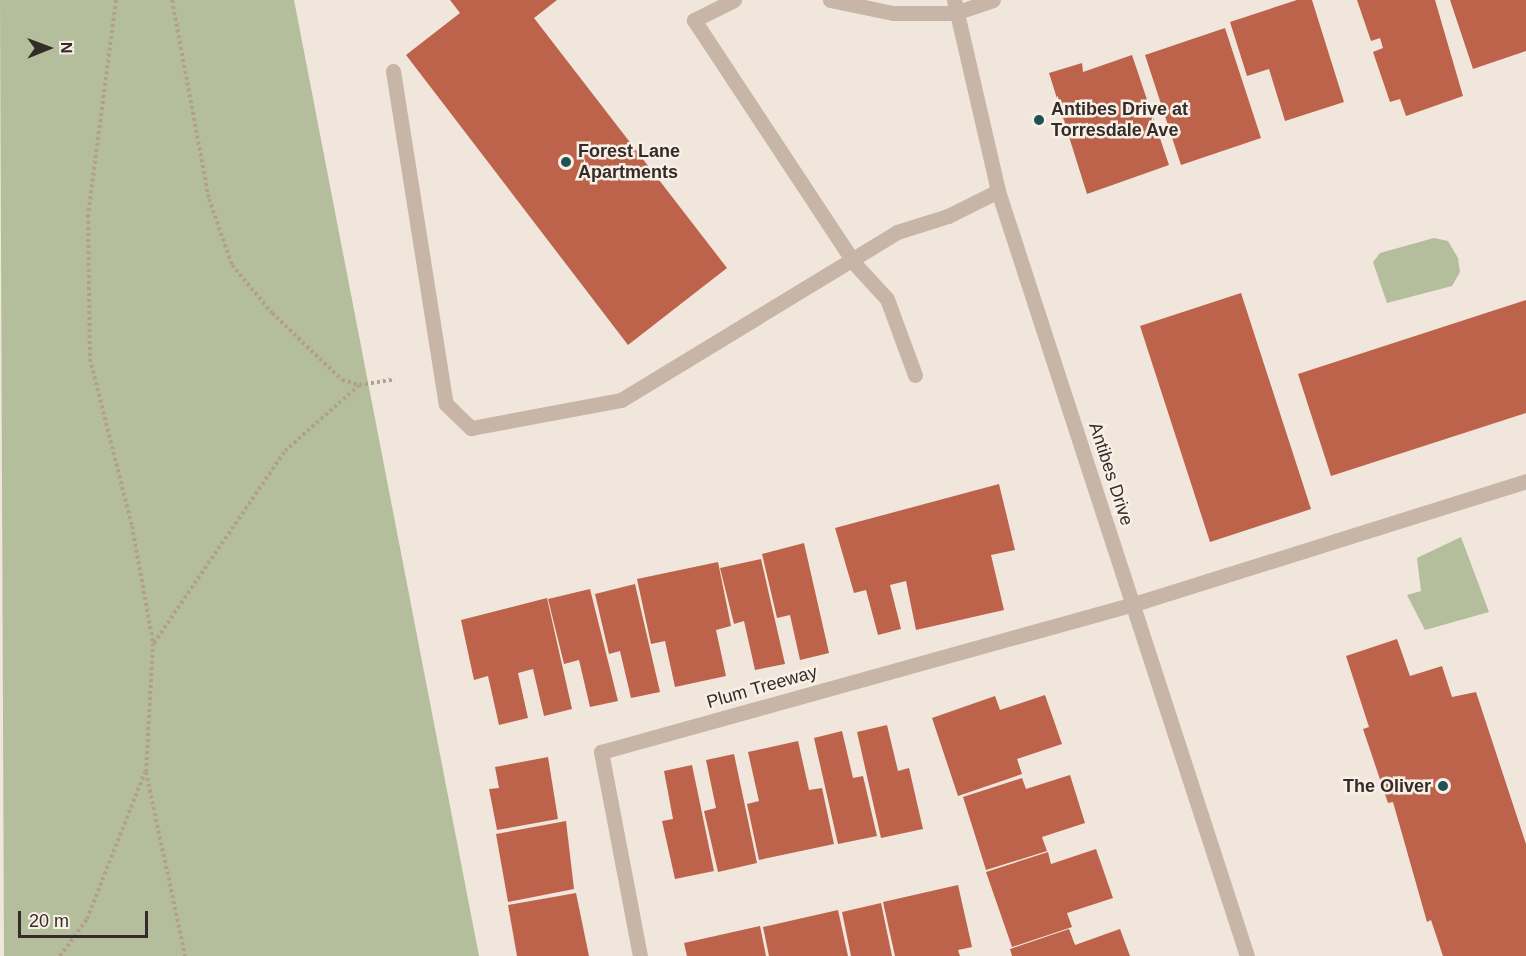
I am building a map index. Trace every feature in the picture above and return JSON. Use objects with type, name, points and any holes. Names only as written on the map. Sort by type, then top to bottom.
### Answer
[{"type":"street","points":[[734,0],[694,20],[854,263],[887,299],[915,375]]},
{"type":"street","points":[[830,0],[854,4],[955,7],[993,0]]},
{"type":"street","name":"Antibes Drive","points":[[955,7],[998,191],[1247,956]]},
{"type":"street","points":[[393,71],[446,404],[471,428],[621,400],[854,263],[897,232],[948,216],[998,191]]},
{"type":"street","points":[[1134,604],[1526,481]]},
{"type":"street","name":"Plum Treeway","points":[[640,956],[601,752],[1134,604]]},
{"type":"path","points":[[116,0],[88,215],[90,359],[132,526],[153,643],[146,772],[185,956]]},
{"type":"path","points":[[172,0],[209,199],[232,265],[272,313],[342,380],[359,385],[394,379]]},
{"type":"path","points":[[153,643],[285,451],[359,385]]},
{"type":"path","points":[[60,956],[87,919],[146,772]]},
{"type":"green space","points":[[0,0],[294,0],[479,956],[4,956]]},
{"type":"green space","points":[[1434,238],[1448,241],[1458,258],[1460,272],[1452,286],[1387,303],[1373,262],[1380,253]]},
{"type":"green space","points":[[1461,537],[1489,612],[1425,630],[1407,595],[1421,591],[1417,558]]},
{"type":"building","name":"Forest Lane Apartments","points":[[450,0],[557,0],[534,18],[727,268],[628,345],[406,55],[460,13]]},
{"type":"building","points":[[1297,0],[1312,0],[1344,102],[1285,121],[1269,69],[1247,76],[1230,22]]},
{"type":"building","points":[[1357,0],[1435,0],[1463,96],[1406,116],[1400,99],[1390,102],[1373,52],[1383,48],[1380,38],[1371,41]]},
{"type":"building","points":[[1450,0],[1526,0],[1526,51],[1473,69]]},
{"type":"building","points":[[1225,28],[1261,138],[1181,165],[1145,55]]},
{"type":"building","points":[[1132,55],[1169,165],[1087,194],[1049,73],[1082,63],[1083,72]]},
{"type":"building","points":[[1241,293],[1311,509],[1210,542],[1140,326]]},
{"type":"building","points":[[1526,300],[1526,413],[1331,476],[1298,374]]},
{"type":"building","points":[[999,484],[1015,550],[991,555],[1004,610],[916,630],[906,581],[890,585],[901,629],[878,635],[866,590],[854,593],[835,528]]},
{"type":"building","points":[[804,543],[829,653],[800,660],[790,615],[777,618],[762,554]]},
{"type":"building","points":[[761,559],[785,664],[755,670],[744,621],[734,624],[720,568]]},
{"type":"building","points":[[718,562],[731,626],[716,630],[726,676],[675,687],[665,641],[651,644],[637,579]]},
{"type":"building","points":[[635,584],[660,692],[631,698],[620,651],[609,654],[595,594]]},
{"type":"building","points":[[590,589],[618,701],[590,707],[579,660],[564,664],[548,599]]},
{"type":"building","points":[[547,598],[572,709],[544,716],[533,669],[518,673],[528,718],[499,725],[488,676],[474,680],[461,620]]},
{"type":"building","name":"The Oliver","points":[[1397,639],[1410,676],[1442,666],[1452,697],[1476,692],[1526,844],[1526,956],[1443,956],[1431,920],[1427,922],[1393,802],[1388,803],[1363,729],[1369,727],[1346,656]]},
{"type":"building","points":[[1045,695],[1062,744],[1017,759],[1022,774],[958,796],[932,718],[995,696],[1000,710]]},
{"type":"building","points":[[887,725],[898,771],[909,768],[923,829],[881,838],[857,732]]},
{"type":"building","points":[[842,731],[853,778],[863,776],[877,836],[838,844],[814,738]]},
{"type":"building","points":[[798,741],[809,790],[822,788],[834,844],[759,860],[747,804],[759,801],[748,752]]},
{"type":"building","points":[[734,754],[757,863],[718,872],[704,811],[716,808],[706,760]]},
{"type":"building","points":[[548,757],[558,819],[497,830],[489,789],[499,788],[495,767]]},
{"type":"building","points":[[692,765],[714,871],[675,879],[662,821],[673,819],[664,771]]},
{"type":"building","points":[[1070,775],[1085,823],[1042,837],[1047,851],[986,870],[963,797],[1022,778],[1026,789]]},
{"type":"building","points":[[566,821],[574,889],[508,902],[496,834]]},
{"type":"building","points":[[1096,849],[1113,898],[1067,913],[1072,927],[1012,947],[986,872],[1048,852],[1051,864]]},
{"type":"building","points":[[958,885],[972,947],[958,950],[960,956],[895,956],[883,902]]},
{"type":"building","points":[[576,893],[589,956],[517,956],[508,905]]},
{"type":"building","points":[[881,903],[892,956],[851,956],[842,912]]},
{"type":"building","points":[[838,910],[848,956],[769,956],[763,927]]},
{"type":"building","points":[[760,926],[766,956],[687,956],[684,943]]},
{"type":"building","points":[[1069,929],[1075,945],[1120,929],[1130,956],[1012,956],[1010,949]]},
{"type":"place","name":"Antibes Drive at Torresdale Ave","points":[[1039,120]]},
{"type":"place","name":"Forest Lane Apartments","points":[[566,162]]},
{"type":"place","name":"The Oliver","points":[[1443,786]]}]
